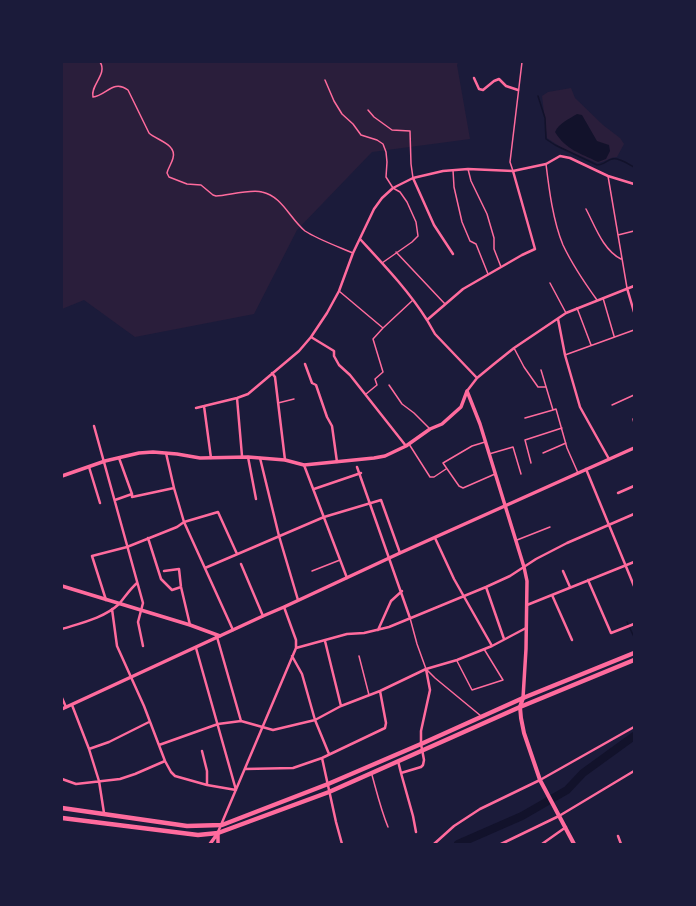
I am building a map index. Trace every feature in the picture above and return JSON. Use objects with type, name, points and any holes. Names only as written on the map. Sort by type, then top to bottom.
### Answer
[{"type":"main road","points":[[62,808],[187,826],[222,825],[328,784],[523,698],[634,653]]},
{"type":"main road","points":[[62,818],[198,835],[218,833],[330,792],[520,707],[634,660]]},
{"type":"main road","points":[[523,698],[520,707],[524,733],[541,782],[574,844]]},
{"type":"street","points":[[474,78],[479,90],[483,90],[499,79],[506,86],[518,90]]},
{"type":"street","points":[[196,408],[238,398],[248,394],[299,351],[311,337],[327,313],[339,291],[353,253],[374,209],[382,198],[393,188],[412,178],[454,170],[468,169],[513,171],[546,164],[559,156],[564,156],[608,176],[634,184]]},
{"type":"street","points":[[426,320],[463,289],[535,249],[513,171]]},
{"type":"street","points":[[412,178],[434,225],[453,254]]},
{"type":"street","points":[[360,239],[414,300],[435,334],[477,378]]},
{"type":"street","points":[[62,476],[119,458],[139,453],[153,452],[200,458],[242,456],[284,460],[304,465],[385,456],[408,445],[430,429],[442,424],[451,417],[461,407],[467,391],[477,378],[514,348],[566,313],[634,286]]},
{"type":"street","points":[[626,288],[634,312]]},
{"type":"street","points":[[558,319],[565,355],[580,407],[609,459]]},
{"type":"street","points":[[311,337],[334,351],[334,356],[339,365],[350,375],[408,445]]},
{"type":"street","points":[[305,364],[312,383],[316,385],[327,417],[332,426],[337,462]]},
{"type":"street","points":[[272,373],[275,377],[284,460]]},
{"type":"street","points":[[467,391],[489,454],[527,581],[526,655],[523,698]]},
{"type":"street","points":[[238,398],[242,456]]},
{"type":"street","points":[[204,406],[211,458]]},
{"type":"street","points":[[94,426],[143,603],[138,622],[143,646]]},
{"type":"street","points":[[62,709],[389,558],[634,448]]},
{"type":"street","points":[[166,453],[184,522],[233,630]]},
{"type":"street","points":[[248,457],[256,499]]},
{"type":"street","points":[[119,458],[132,494],[132,498],[174,488]]},
{"type":"street","points":[[260,458],[279,536],[298,600]]},
{"type":"street","points":[[304,465],[347,578]]},
{"type":"street","points":[[357,466],[361,473],[410,618]]},
{"type":"street","points":[[89,467],[100,503]]},
{"type":"street","points":[[586,469],[634,586]]},
{"type":"street","points":[[314,490],[361,473]]},
{"type":"street","points":[[618,493],[634,486]]},
{"type":"street","points":[[115,500],[132,494]]},
{"type":"street","points":[[205,568],[324,517],[380,500],[400,553]]},
{"type":"street","points":[[106,600],[92,556],[127,547],[176,527],[184,522],[218,512],[237,554]]},
{"type":"street","points":[[296,648],[347,634],[389,627],[464,597],[510,576],[567,543],[634,514]]},
{"type":"street","points":[[148,538],[162,578],[172,590],[181,587]]},
{"type":"street","points":[[435,538],[464,597],[492,646]]},
{"type":"street","points":[[526,605],[634,562]]},
{"type":"street","points":[[241,564],[263,616]]},
{"type":"street","points":[[164,571],[180,569],[181,587],[190,625]]},
{"type":"street","points":[[563,571],[570,587]]},
{"type":"street","points":[[588,580],[611,633],[634,624]]},
{"type":"street","points":[[62,629],[100,616],[112,609],[119,604],[137,583]]},
{"type":"street","points":[[62,586],[190,625],[218,637]]},
{"type":"street","points":[[486,587],[504,639]]},
{"type":"street","points":[[377,630],[391,601],[402,591]]},
{"type":"street","points":[[552,595],[572,640]]},
{"type":"street","points":[[210,844],[222,825],[296,648],[296,640],[284,607]]},
{"type":"street","points":[[112,609],[117,646],[131,676],[165,761],[175,776],[207,785],[236,790]]},
{"type":"street","points":[[159,745],[218,724],[241,721],[273,730],[315,720],[341,706],[380,691],[426,669],[457,660],[492,646],[526,628]]},
{"type":"street","points":[[218,637],[241,721]]},
{"type":"street","points":[[325,641],[341,706]]},
{"type":"street","points":[[196,648],[236,790]]},
{"type":"street","points":[[292,656],[302,674],[315,720],[329,754]]},
{"type":"street","points":[[401,773],[423,765],[424,760],[421,744],[421,731],[430,690],[426,669]]},
{"type":"street","points":[[245,768],[293,768],[322,758],[385,728],[386,723],[380,691]]},
{"type":"street","points":[[62,698],[67,707]]},
{"type":"street","points":[[72,705],[99,780],[104,814]]},
{"type":"street","points":[[89,749],[109,742],[149,722]]},
{"type":"street","points":[[434,844],[454,826],[480,809],[541,782],[634,726]]},
{"type":"street","points":[[202,751],[207,771],[207,785]]},
{"type":"street","points":[[322,758],[342,844]]},
{"type":"street","points":[[62,779],[76,784],[99,780],[120,779],[165,761]]},
{"type":"street","points":[[398,761],[416,832]]},
{"type":"street","points":[[501,844],[559,816],[634,771]]},
{"type":"street","points":[[542,844],[566,827]]},
{"type":"street","points":[[218,833],[218,844]]},
{"type":"street","points":[[618,836],[621,844]]},
{"type":"lane","points":[[100,62],[102,65],[102,70],[92,90],[93,97],[100,96],[114,87],[123,87],[128,90],[149,133],[153,137],[163,141],[173,152],[174,156],[167,173],[169,178],[187,184],[201,185],[212,195],[216,196],[250,191],[263,192],[277,199],[304,230],[312,236],[353,253]]},
{"type":"lane","points":[[513,171],[510,162],[522,62]]},
{"type":"lane","points":[[325,80],[334,101],[342,114],[353,124],[361,135],[377,140],[383,144],[387,162],[386,178],[393,188],[400,192],[407,202],[418,228],[418,236],[412,242],[382,263]]},
{"type":"lane","points":[[368,110],[374,117],[392,130],[410,131],[412,178]]},
{"type":"lane","points":[[546,164],[550,198],[563,244],[579,274],[597,300]]},
{"type":"lane","points":[[468,169],[471,181],[487,214],[494,238],[494,249],[501,267]]},
{"type":"lane","points":[[454,170],[454,187],[462,222],[470,241],[476,244],[488,274]]},
{"type":"lane","points":[[608,176],[626,288]]},
{"type":"lane","points":[[586,209],[603,242],[615,256],[622,259]]},
{"type":"lane","points":[[618,234],[634,231]]},
{"type":"lane","points":[[396,252],[445,304]]},
{"type":"lane","points":[[550,283],[566,313]]},
{"type":"lane","points":[[339,291],[382,328]]},
{"type":"lane","points":[[603,298],[614,336]]},
{"type":"lane","points":[[366,394],[377,385],[375,379],[383,372],[373,339],[382,328],[414,300]]},
{"type":"lane","points":[[577,308],[591,345]]},
{"type":"lane","points":[[565,355],[634,330]]},
{"type":"lane","points":[[514,348],[524,367],[538,387],[546,388]]},
{"type":"lane","points":[[541,370],[553,410]]},
{"type":"lane","points":[[389,385],[402,404],[414,413],[430,429]]},
{"type":"lane","points":[[612,405],[634,395]]},
{"type":"lane","points":[[278,402],[294,399]]},
{"type":"lane","points":[[525,418],[556,409],[568,452],[578,472]]},
{"type":"lane","points":[[633,419],[634,423]]},
{"type":"lane","points":[[531,462],[525,440],[562,428]]},
{"type":"lane","points":[[485,442],[472,446],[443,463],[459,486],[463,488],[495,474]]},
{"type":"lane","points":[[543,453],[566,443]]},
{"type":"lane","points":[[408,445],[430,477],[434,477],[446,469]]},
{"type":"lane","points":[[489,454],[513,447],[521,474]]},
{"type":"lane","points":[[515,541],[550,527]]},
{"type":"lane","points":[[312,570],[340,560]]},
{"type":"lane","points":[[410,618],[426,669],[482,717]]},
{"type":"lane","points":[[457,660],[472,690],[503,680],[484,649]]},
{"type":"lane","points":[[359,656],[369,695]]},
{"type":"lane","points":[[371,773],[388,828]]},
{"type":"shaded area","points":[[62,62],[458,62],[457,65],[470,139],[372,152],[297,230],[254,314],[135,337],[84,300],[62,309]]},
{"type":"shaded area","points":[[571,88],[575,98],[603,125],[620,138],[624,144],[617,157],[597,163],[562,148],[547,138],[542,96],[548,92]]},
{"type":"shaded area","points":[[577,114],[582,115],[597,141],[609,145],[610,151],[606,159],[598,162],[579,153],[564,143],[555,132],[562,124]]},
{"type":"waterway","points":[[538,96],[545,118],[546,139],[555,145],[597,165],[610,160],[618,159],[634,167]]},
{"type":"waterway","points":[[627,622],[634,637]]},
{"type":"waterway","points":[[458,844],[522,816],[567,790],[583,773],[634,736]]}]
